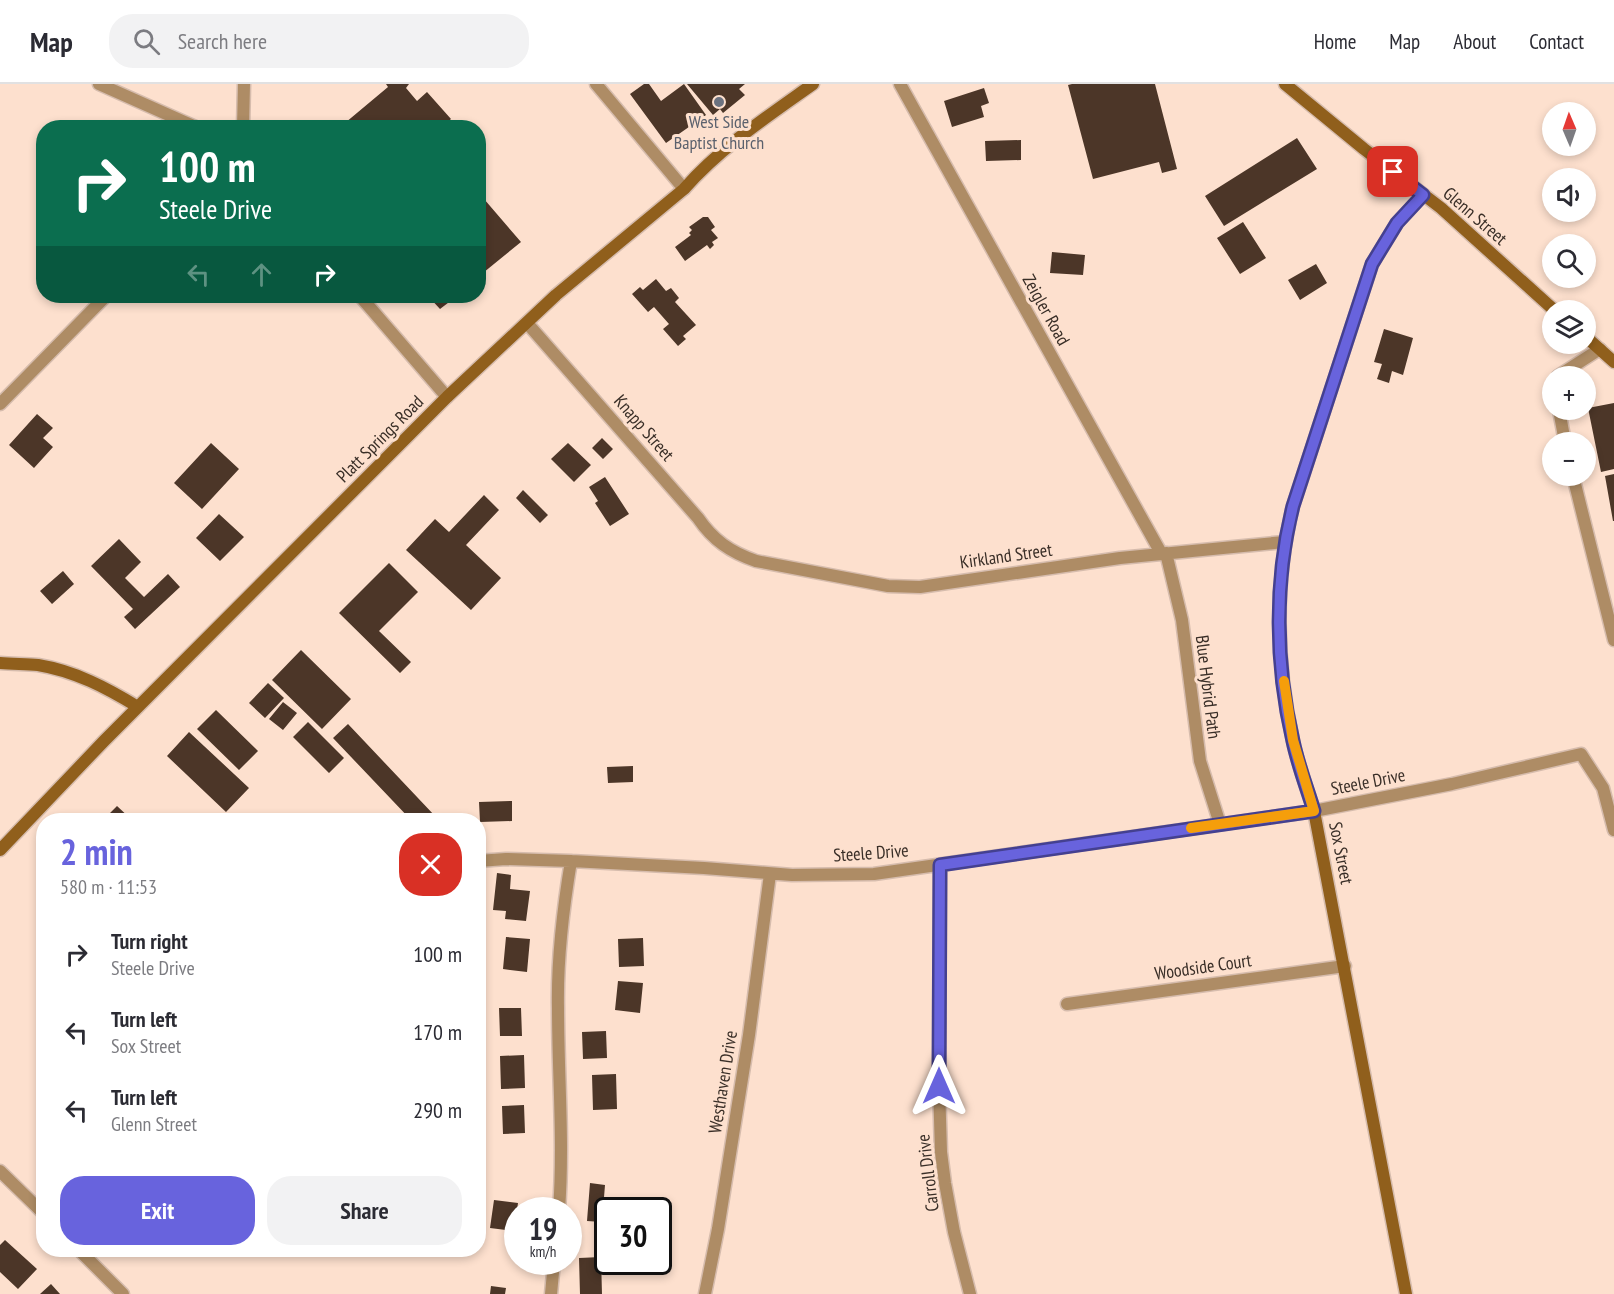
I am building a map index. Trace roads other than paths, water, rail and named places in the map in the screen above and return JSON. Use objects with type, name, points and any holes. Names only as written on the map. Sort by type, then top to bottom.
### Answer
[{"type":"street","points":[[99,84],[180,120]]},
{"type":"street","points":[[243,120],[244,84]]},
{"type":"street","points":[[596,84],[684,189]]},
{"type":"street","name":"Platt Springs Road","points":[[0,850],[48,797],[447,397],[556,296],[684,189],[702,169],[738,138],[813,84]]},
{"type":"street","name":"Zeigler Road","points":[[900,84],[1164,553]]},
{"type":"street","name":"Glenn Street","points":[[1285,84],[1441,208],[1543,300]]},
{"type":"street","name":"Sox Street","points":[[1406,1294],[1314,811],[1293,740],[1282,660],[1279,609],[1284,542],[1293,506],[1372,264],[1397,223],[1423,195]]},
{"type":"street","points":[[0,404],[99,303]]},
{"type":"street","points":[[366,303],[447,397]]},
{"type":"street","name":"Knapp Street","points":[[527,323],[707,531],[736,555]]},
{"type":"street","points":[[1596,346],[1614,362]]},
{"type":"street","points":[[1574,366],[1600,349]]},
{"type":"street","points":[[1576,486],[1614,640]]},
{"type":"street","name":"Kirkland Street","points":[[736,555],[789,568],[905,587],[1164,553],[1284,542]]},
{"type":"street","name":"Blue Hybrid Path","points":[[1164,553],[1182,620],[1200,761],[1220,824]]},
{"type":"street","points":[[0,663],[57,669],[106,688],[138,707]]},
{"type":"street","name":"Steele Drive","points":[[486,860],[571,861],[770,874],[874,873],[1314,811],[1452,784],[1581,753],[1603,788],[1614,831]]},
{"type":"street","points":[[559,1197],[562,1122],[558,1005],[566,887],[571,861]]},
{"type":"street","name":"Carroll Drive","points":[[940,865],[941,1152],[954,1232],[970,1294]]},
{"type":"street","name":"Westhaven Drive","points":[[705,1294],[718,1229],[749,1035],[770,874]]},
{"type":"street","name":"Woodside Court","points":[[1067,1004],[1345,966]]},
{"type":"street","points":[[0,1171],[36,1206]]},
{"type":"street","points":[[86,1257],[123,1294]]},
{"type":"street","points":[[551,1294],[553,1275]]},
{"type":"place","name":"West Side Baptist Church","points":[[719,102]]}]
